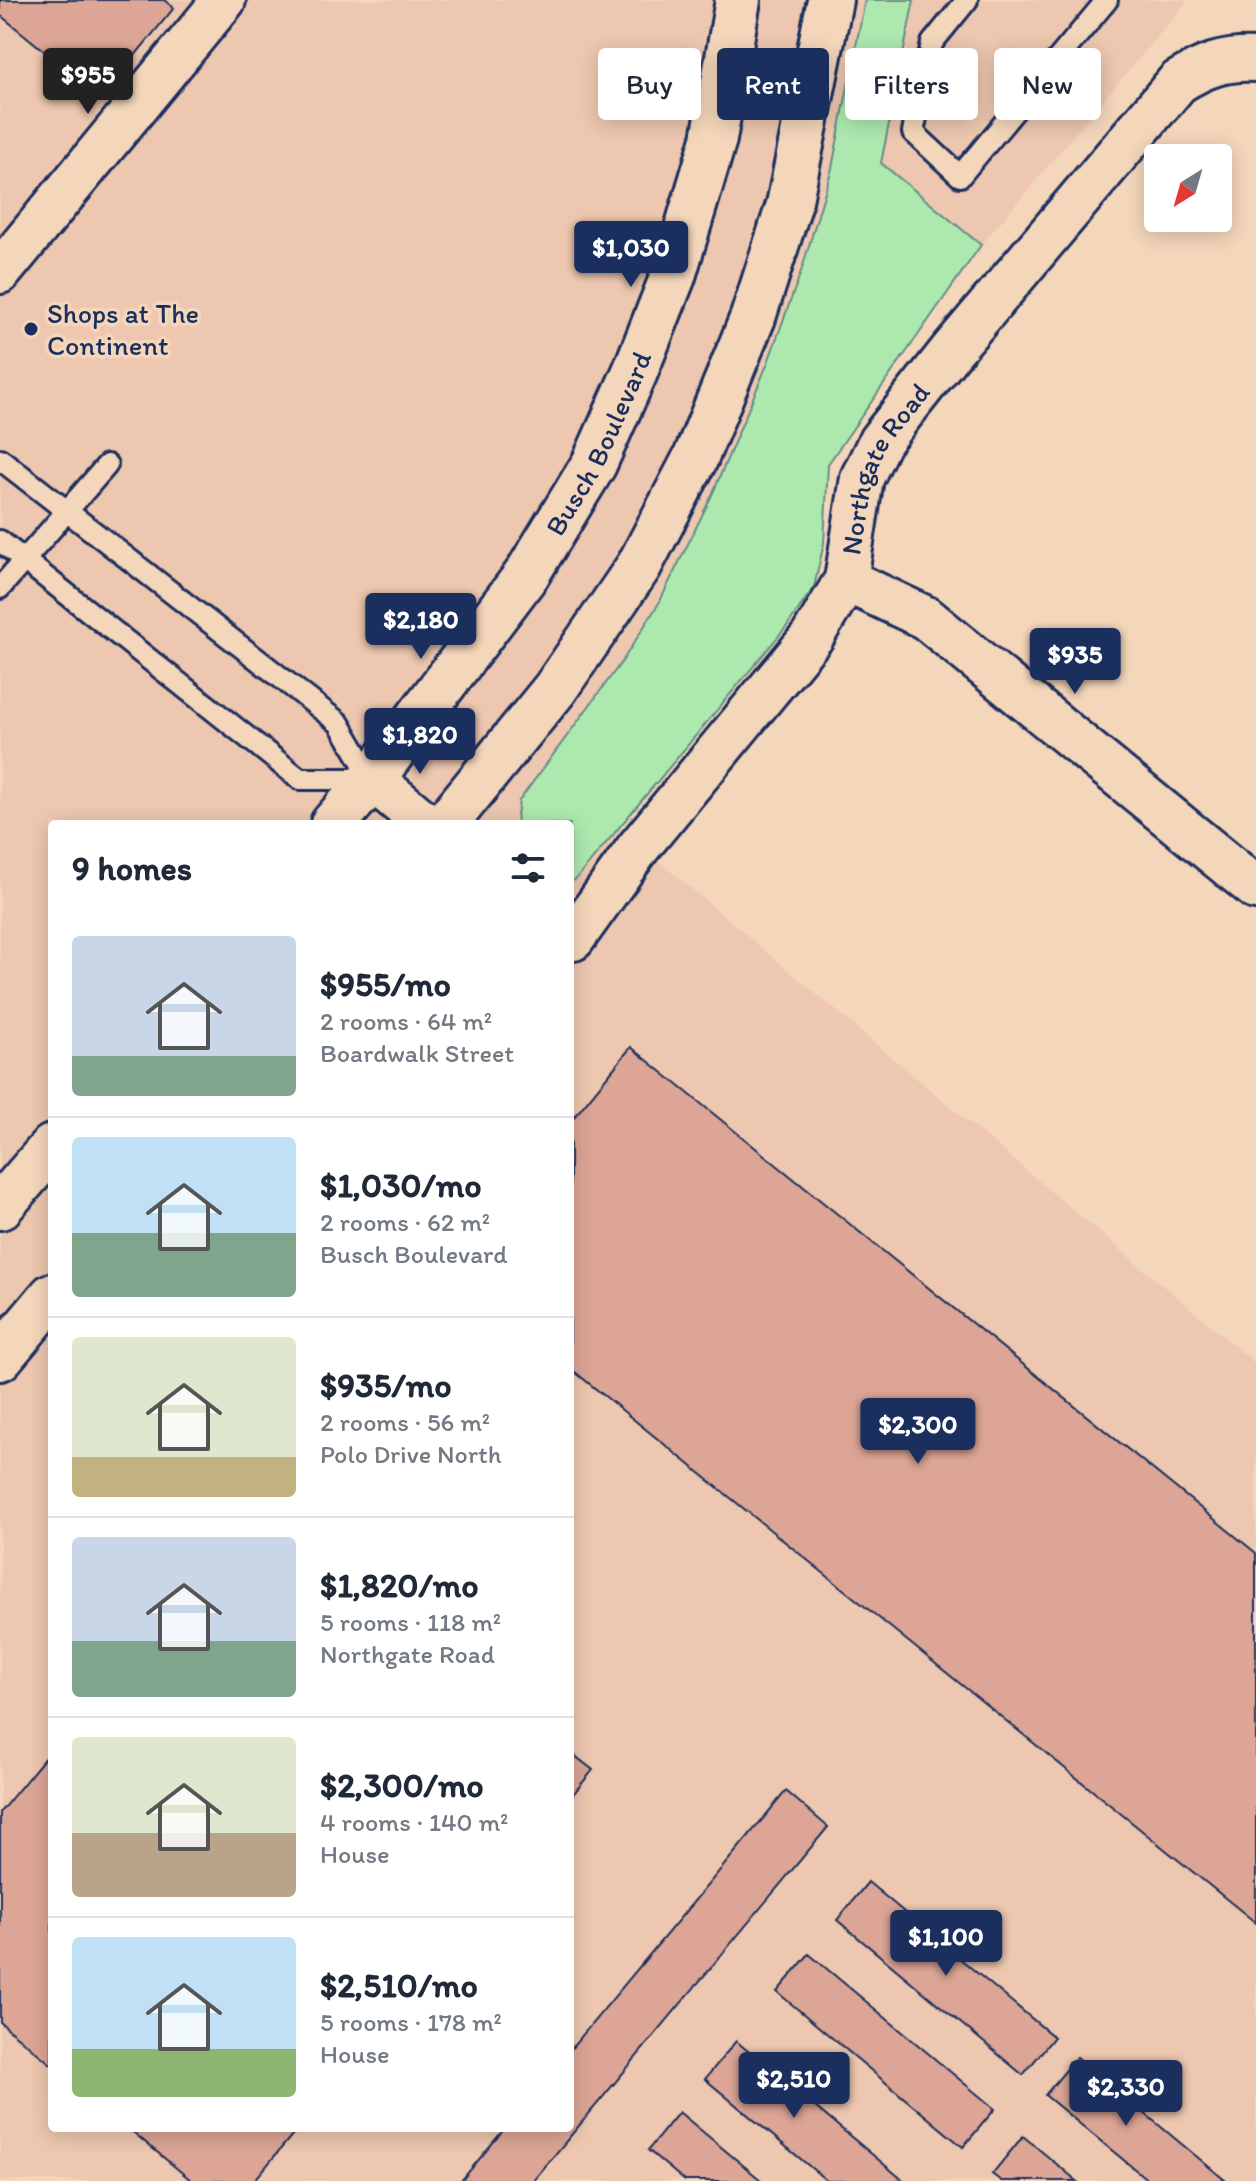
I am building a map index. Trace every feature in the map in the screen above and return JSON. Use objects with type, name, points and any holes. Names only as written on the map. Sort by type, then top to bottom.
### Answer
[{"type":"main road","name":"Busch Boulevard","points":[[336,820],[372,779],[527,574],[594,464],[673,276],[714,139],[738,0]]},
{"type":"main road","points":[[448,820],[564,677],[639,566],[696,457],[753,317],[789,205],[830,0]]},
{"type":"main road","points":[[0,1207],[48,1152]]},
{"type":"main road","points":[[0,1358],[48,1301]]},
{"type":"street","points":[[0,272],[224,0]]},
{"type":"street","name":"Northgate Road","points":[[574,938],[638,848],[812,637],[846,580],[862,478],[880,441],[952,350],[1178,82],[1203,67],[1219,62],[1256,60]]},
{"type":"street","points":[[846,580],[926,618],[1256,888]]},
{"type":"street","points":[[372,779],[421,820]]},
{"type":"lane","points":[[967,0],[932,43],[913,132],[960,176],[1107,0]]},
{"type":"lane","points":[[0,459],[339,723],[372,779]]},
{"type":"lane","points":[[0,588],[107,465]]},
{"type":"lane","points":[[0,541],[300,779],[372,779]]},
{"type":"shaded area","points":[[0,0],[865,0],[856,48],[845,48],[845,102],[832,168],[802,269],[767,365],[712,495],[659,603],[623,660],[519,801],[517,820],[48,820],[48,2132],[574,2132],[574,880],[619,828],[1256,1364],[1256,2181],[0,2181]]},
{"type":"shaded area","points":[[914,0],[1188,0],[1101,103],[1101,48],[994,48],[994,120],[1087,120],[981,245],[881,163],[890,120],[978,120],[978,48],[904,48]]},
{"type":"green space","points":[[865,0],[914,0],[904,48],[856,48]]},
{"type":"green space","points":[[845,102],[845,120],[890,120],[881,163],[981,245],[828,464],[824,543],[814,587],[787,626],[574,880],[574,820],[517,820],[519,801],[623,660],[659,603],[712,495],[767,365],[802,269],[832,168]]},
{"type":"building","points":[[0,0],[164,0],[174,8],[101,97],[0,15]]},
{"type":"building","points":[[631,1047],[1256,1553],[1256,1923],[574,1371],[574,1117]]},
{"type":"building","points":[[48,1754],[48,2062],[0,2022],[0,1812]]},
{"type":"building","points":[[574,1755],[593,1770],[574,1793]]},
{"type":"building","points":[[786,1791],[828,1827],[574,2132],[574,2045]]},
{"type":"building","points":[[868,1882],[1054,2037],[1023,2075],[837,1920]]},
{"type":"building","points":[[809,1954],[995,2109],[963,2147],[777,1992]]},
{"type":"building","points":[[736,2041],[904,2181],[827,2181],[705,2079]]},
{"type":"building","points":[[1077,2057],[1226,2181],[1149,2181],[1045,2095]]},
{"type":"building","points":[[679,2112],[762,2181],[685,2181],[648,2150]]},
{"type":"building","points":[[133,2132],[295,2132],[254,2181],[192,2181]]},
{"type":"building","points":[[502,2132],[574,2132],[533,2181],[461,2181]]},
{"type":"building","points":[[1023,2136],[1077,2181],[1001,2181],[992,2174]]},
{"type":"place","name":"Shops at The Continent","points":[[31,329]]}]
